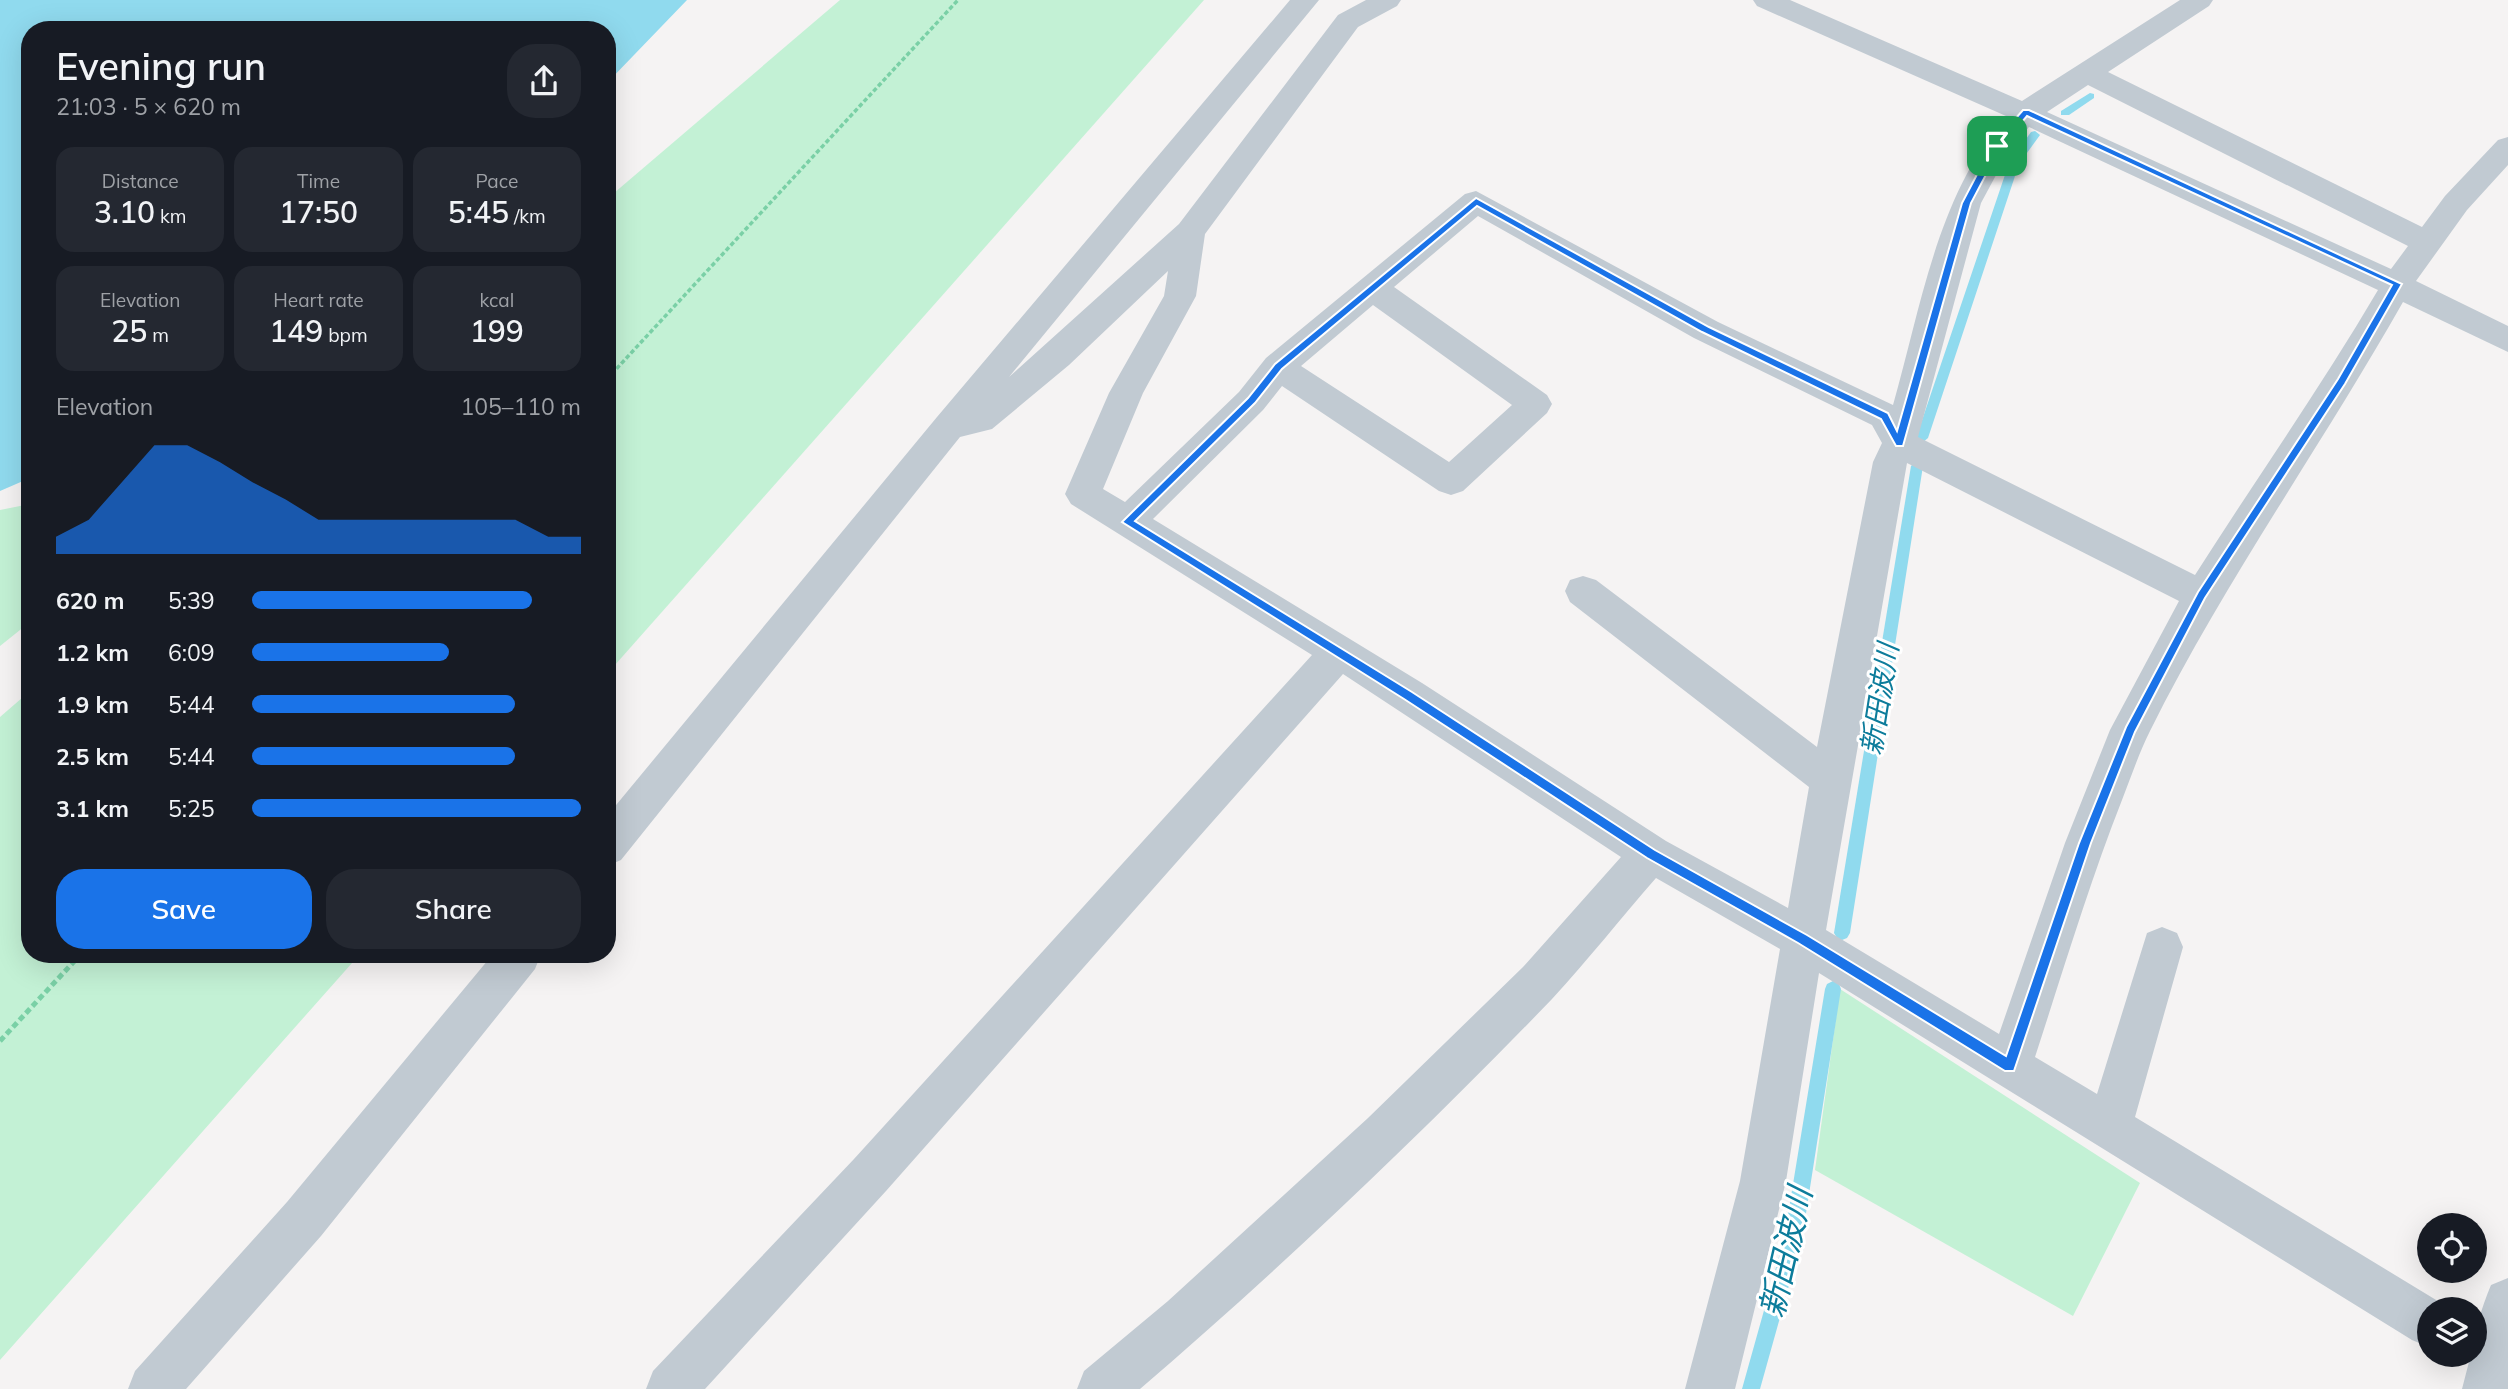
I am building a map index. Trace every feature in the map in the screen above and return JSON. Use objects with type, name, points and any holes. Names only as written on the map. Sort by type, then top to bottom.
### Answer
[{"type":"street","points":[[616,836],[949,426],[1305,0]]},
{"type":"street","points":[[949,426],[980,420],[1057,356],[1190,232],[1348,21],[1387,0]]},
{"type":"street","points":[[1767,0],[2026,112],[2397,284],[2508,340]]},
{"type":"street","points":[[1710,1389],[1763,1181],[1830,780],[1891,462],[1899,443],[1966,203],[1997,146],[2026,112],[2199,0]]},
{"type":"street","points":[[2087,73],[2428,243]]},
{"type":"street","points":[[2010,1066],[2085,843],[2125,743],[2202,595],[2341,382],[2397,284],[2456,203],[2508,147]]},
{"type":"street","points":[[1128,522],[1251,401],[1278,367],[1476,201],[1706,330],[1884,416],[1899,443],[2202,595]]},
{"type":"street","points":[[1190,232],[1180,296],[1126,393],[1083,494],[1339,652],[1651,854],[1803,939],[2417,1316]]},
{"type":"street","points":[[1278,367],[1451,481],[1535,404],[1372,288]]},
{"type":"street","points":[[1583,591],[1830,780]]},
{"type":"street","points":[[671,1389],[870,1175],[1339,652]]},
{"type":"street","points":[[1102,1389],[1185,1318],[1384,1134],[1538,982],[1651,854]]},
{"type":"street","points":[[2110,1127],[2162,947]]},
{"type":"street","points":[[153,1389],[304,1219],[513,963]]},
{"type":"street","points":[[2487,1361],[2508,1302]]},
{"type":"path","points":[[616,369],[958,0]]},
{"type":"path","points":[[0,1041],[72,963]]},
{"type":"green space","points":[[840,0],[1204,0],[616,664],[616,191]]},
{"type":"green space","points":[[21,506],[21,629],[0,646],[0,510]]},
{"type":"green space","points":[[21,699],[21,963],[352,963],[0,1360],[0,717]]},
{"type":"green space","points":[[1840,989],[2140,1183],[2073,1316],[1815,1170]]},
{"type":"water","points":[[0,0],[687,0],[616,74],[616,21],[21,21],[21,482],[0,491]]},
{"type":"waterway","name":"新田波川","points":[[2065,113],[2090,96]]},
{"type":"waterway","name":"新田波川","points":[[1922,438],[2014,163],[2035,135]]},
{"type":"waterway","name":"新田波川","points":[[1842,933],[1917,466]]},
{"type":"waterway","name":"新田波川","points":[[1751,1389],[1793,1239],[1833,989]]},
{"type":"route","points":[[2026,112],[2397,284],[2341,382],[2276,477],[2202,595],[2130,730],[2085,843],[2010,1066],[1803,939],[1651,854],[1408,695],[1128,522],[1251,401],[1278,367],[1476,201],[1706,330],[1884,416],[1899,443],[1948,259],[1966,203],[1997,146],[2026,112]]}]
